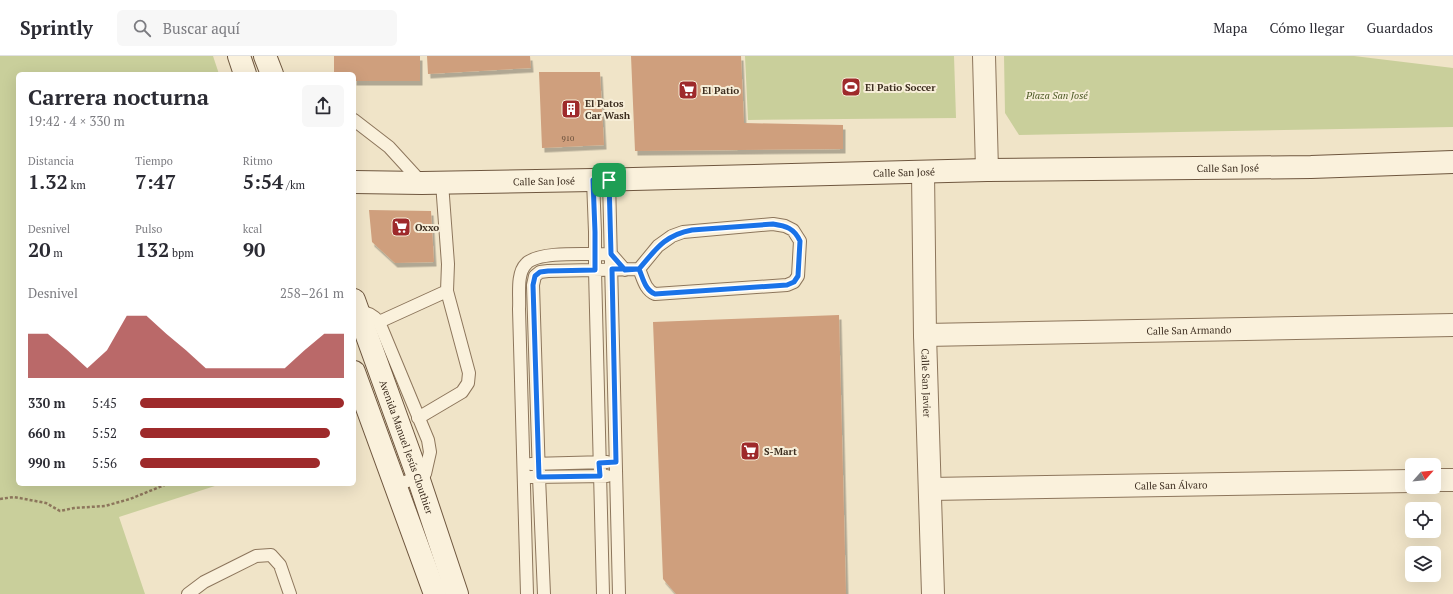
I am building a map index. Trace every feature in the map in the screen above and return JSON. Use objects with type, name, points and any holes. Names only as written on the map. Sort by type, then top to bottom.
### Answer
[{"type":"street","points":[[239,56],[244,72]]},
{"type":"street","points":[[265,56],[271,72]]},
{"type":"street","points":[[984,56],[986,170]]},
{"type":"street","name":"Calle San José","points":[[356,182],[432,183],[601,180],[986,170],[1311,167],[1453,162]]},
{"type":"street","name":"Calle San Javier","points":[[923,172],[925,335],[933,594]]},
{"type":"street","name":"Avenida Manuel Jesús Clouthier","points":[[356,311],[418,477],[457,594]]},
{"type":"street","name":"Calle San Armando","points":[[925,335],[1453,324]]},
{"type":"street","points":[[356,377],[435,594]]},
{"type":"street","points":[[1441,480],[1453,480]]},
{"type":"street","name":"Calle San Álvaro","points":[[930,489],[1405,481]]},
{"type":"lane","points":[[356,122],[432,183],[448,264],[447,291],[469,373],[468,383],[462,392],[418,418]]},
{"type":"lane","points":[[601,180],[612,269],[619,594]]},
{"type":"lane","points":[[601,180],[595,232],[595,270],[603,594]]},
{"type":"lane","points":[[544,594],[538,464],[533,285],[535,276],[540,272],[548,271],[639,269],[658,246],[672,236],[692,230],[773,224],[785,226],[793,230],[800,241],[798,276],[794,282],[787,285],[655,294],[650,292],[645,285],[639,269]]},
{"type":"lane","points":[[527,594],[519,309],[520,276],[526,263],[538,257],[555,254],[611,254],[625,270]]},
{"type":"lane","points":[[379,322],[447,291]]},
{"type":"lane","points":[[356,308],[374,317],[379,322],[428,440],[430,452],[425,474],[396,486]]},
{"type":"lane","points":[[524,470],[538,464],[616,462]]},
{"type":"lane","points":[[524,470],[539,477],[616,476]]},
{"type":"lane","points":[[188,594],[204,582],[256,556],[271,555],[280,565],[290,594]]},
{"type":"path","points":[[0,498],[14,497],[46,503],[60,511],[74,508],[105,506],[130,499],[162,486]]},
{"type":"green space","points":[[0,56],[213,56],[218,72],[16,72],[16,486],[215,486],[119,517],[145,594],[0,594]]},
{"type":"green space","name":"El Patio Soccer","points":[[745,56],[954,56],[956,118],[748,120]]},
{"type":"green space","name":"Plaza San José","points":[[1004,56],[1354,56],[1453,68],[1453,127],[1019,135],[1005,113]]},
{"type":"building","points":[[334,56],[420,56],[420,81],[356,81],[356,72],[334,72]]},
{"type":"building","points":[[427,56],[530,56],[531,68],[428,74]]},
{"type":"building","name":"El Patio","points":[[631,56],[741,56],[744,123],[843,125],[843,149],[635,151]]},
{"type":"building","name":"El Patos Car Wash","points":[[539,72],[600,72],[604,145],[542,148]]},
{"type":"building","name":"Oxxo","points":[[369,210],[431,211],[434,262],[395,263],[372,242]]},
{"type":"building","name":"S-Mart","points":[[839,315],[846,594],[676,594],[663,579],[653,322]]},
{"type":"place","name":"El Patio Soccer","points":[[851,87]]},
{"type":"place","name":"El Patio","points":[[688,90]]},
{"type":"place","name":"El Patos Car Wash","points":[[571,109]]},
{"type":"place","name":"Oxxo","points":[[401,227]]},
{"type":"place","name":"S-Mart","points":[[750,451]]},
{"type":"route","points":[[609,180],[593,180],[595,270],[548,271],[540,272],[535,276],[533,285],[539,477],[600,476],[599,463],[616,462],[612,269],[625,270],[639,269],[658,246],[672,236],[683,232],[773,224],[785,226],[793,230],[800,241],[798,276],[794,282],[787,285],[655,294],[650,292],[645,285],[639,269],[625,270],[611,254],[609,180]]}]
